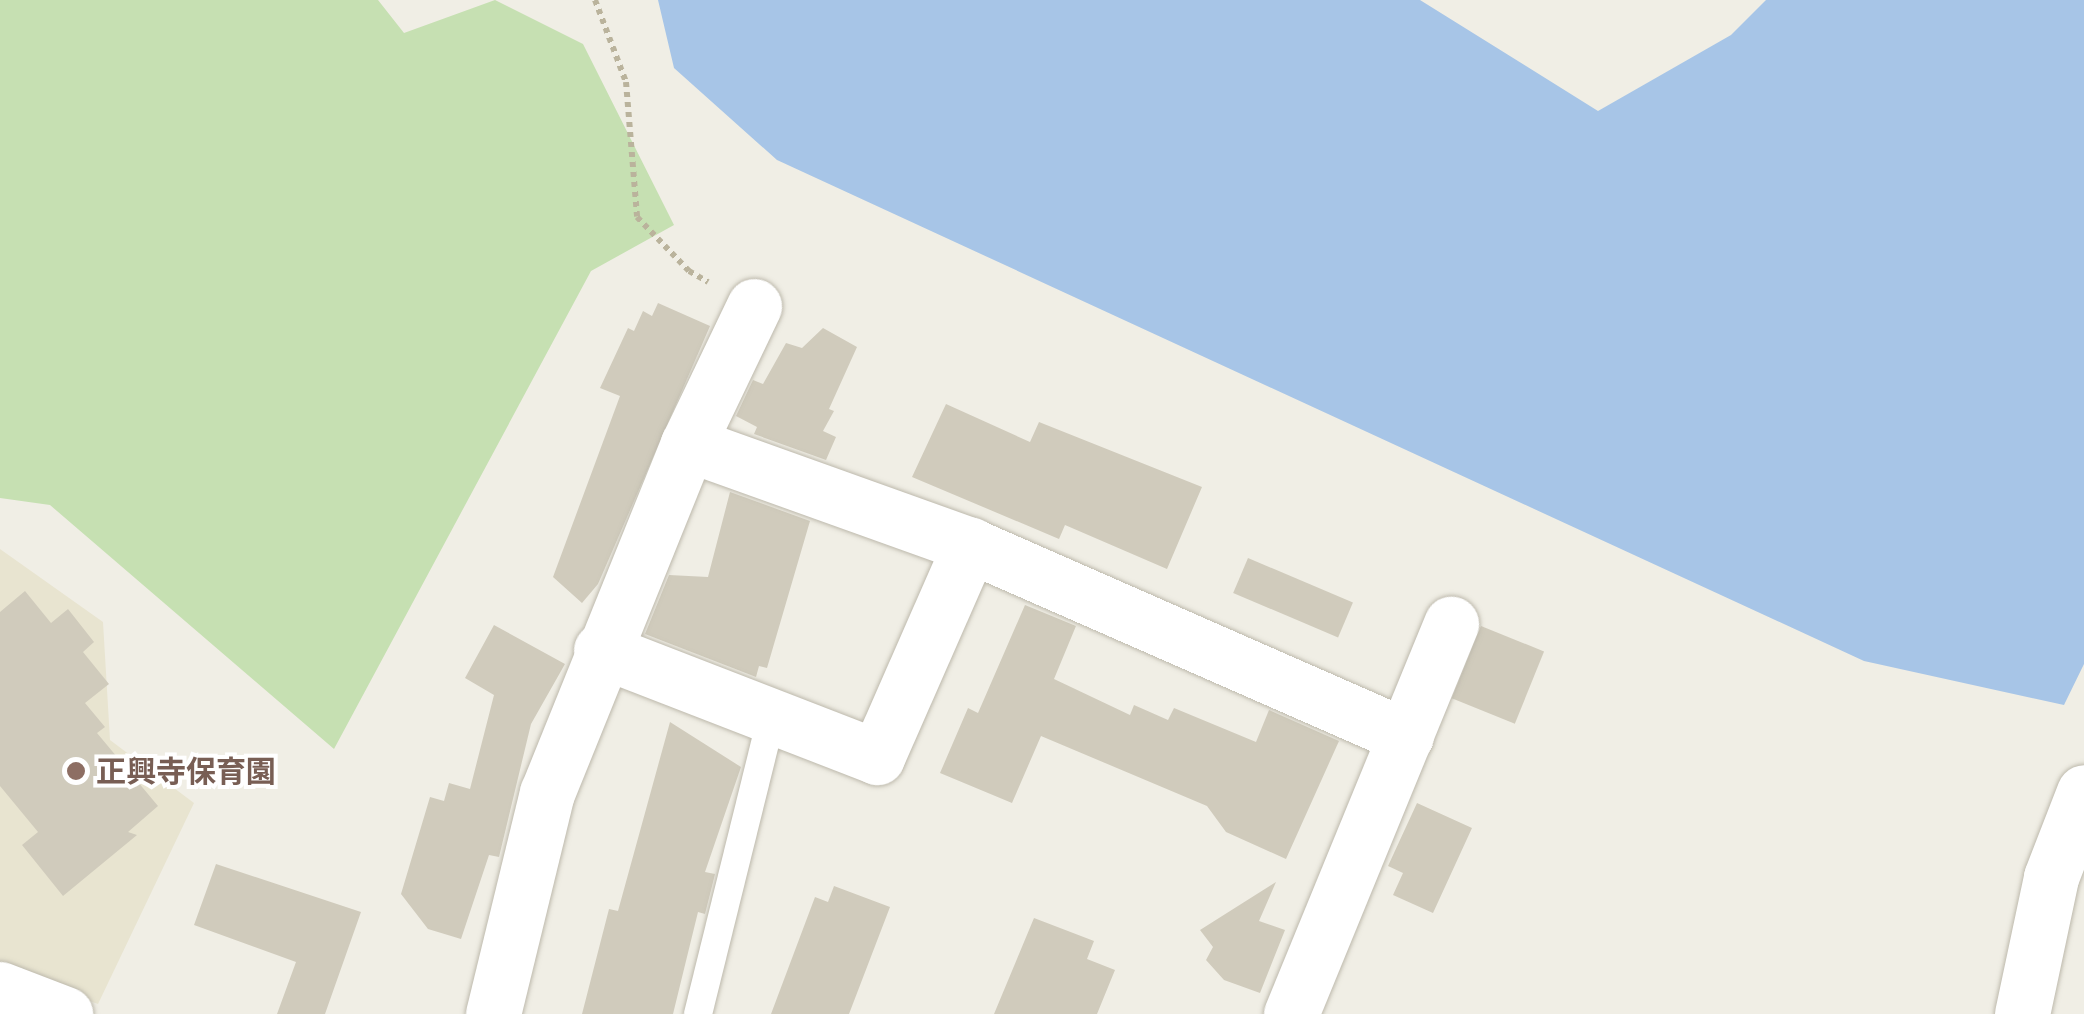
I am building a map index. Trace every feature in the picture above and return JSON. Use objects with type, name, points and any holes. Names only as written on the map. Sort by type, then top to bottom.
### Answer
[{"type":"street","points":[[493,1014],[548,792],[601,650],[688,444],[754,306]]},
{"type":"street","points":[[688,444],[970,546],[1406,736]]},
{"type":"street","points":[[601,650],[877,757],[970,546]]},
{"type":"street","points":[[1292,1014],[1452,624]]},
{"type":"street","points":[[2022,1014],[2051,877],[2084,792]]},
{"type":"street","points":[[0,989],[66,1014]]},
{"type":"lane","points":[[698,1014],[772,716]]},
{"type":"path","points":[[595,0],[626,82],[636,217],[689,272],[754,306]]},
{"type":"shaded area","name":"正興寺保育園","points":[[0,549],[103,622],[110,740],[194,803],[98,1004],[0,967]]},
{"type":"green space","points":[[0,0],[378,0],[404,33],[495,0],[583,44],[674,225],[591,271],[334,749],[50,505],[0,498]]},
{"type":"water","points":[[658,0],[1420,0],[1598,111],[1731,35],[1766,0],[2084,0],[2084,664],[2064,705],[1864,661],[777,160],[674,68]]},
{"type":"building","points":[[658,303],[710,326],[598,584],[582,603],[553,577],[620,396],[600,388],[628,328],[634,331],[643,311],[652,316]]},
{"type":"building","points":[[823,328],[857,347],[829,409],[834,411],[823,431],[836,437],[826,460],[754,434],[757,427],[736,416],[753,380],[763,384],[786,343],[802,348]]},
{"type":"building","points":[[946,404],[1030,442],[1039,422],[1202,487],[1167,569],[1065,525],[1059,539],[912,477]]},
{"type":"building","points":[[730,492],[810,521],[767,668],[759,666],[756,677],[645,634],[669,575],[708,577]]},
{"type":"building","points":[[1248,558],[1353,603],[1338,638],[1233,593]]},
{"type":"building","points":[[25,591],[51,623],[68,609],[94,642],[83,652],[109,684],[85,703],[105,727],[97,733],[158,806],[128,832],[137,835],[63,896],[22,845],[38,832],[0,786],[0,612]]},
{"type":"building","points":[[1025,605],[1076,626],[1054,679],[1130,715],[1134,705],[1168,720],[1174,708],[1256,742],[1269,710],[1339,741],[1286,859],[1226,832],[1207,806],[1041,736],[1012,803],[940,773],[968,708],[978,713]]},
{"type":"building","points":[[494,625],[565,664],[531,724],[499,857],[489,855],[461,939],[428,929],[401,894],[430,797],[444,801],[449,783],[470,789],[494,695],[465,678]]},
{"type":"building","points":[[1481,626],[1544,651],[1515,724],[1452,698]]},
{"type":"building","points":[[670,722],[741,767],[705,872],[715,874],[705,914],[698,912],[673,1014],[582,1014],[609,909],[618,911]]},
{"type":"building","points":[[1417,803],[1472,828],[1433,913],[1393,895],[1403,873],[1388,866]]},
{"type":"building","points":[[216,864],[361,912],[325,1014],[277,1014],[296,962],[194,925]]},
{"type":"building","points":[[1276,882],[1259,921],[1285,930],[1260,993],[1224,980],[1206,960],[1213,947],[1200,930]]},
{"type":"building","points":[[834,886],[890,907],[849,1014],[771,1014],[815,897],[828,902]]},
{"type":"building","points":[[1034,918],[1094,941],[1087,959],[1115,970],[1097,1014],[994,1014]]},
{"type":"place","name":"正興寺保育園","points":[[76,771]]}]
